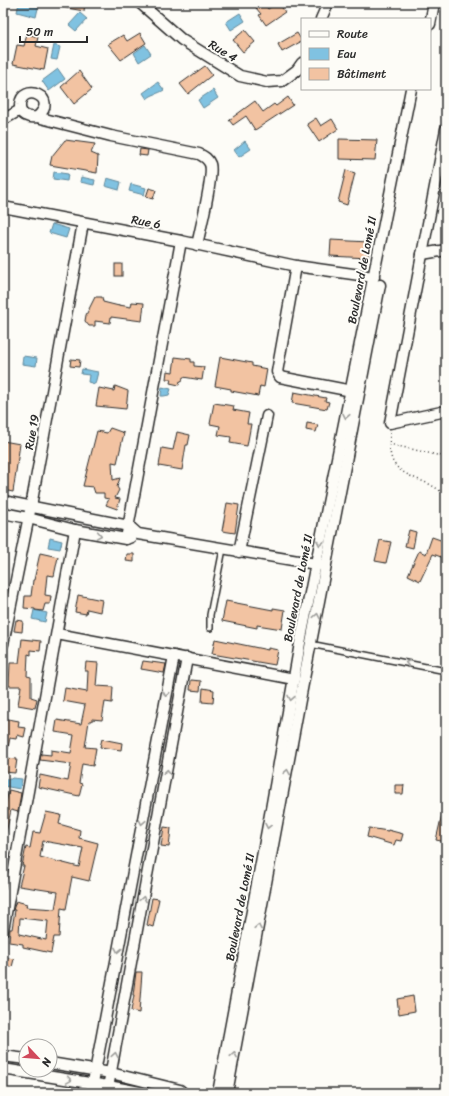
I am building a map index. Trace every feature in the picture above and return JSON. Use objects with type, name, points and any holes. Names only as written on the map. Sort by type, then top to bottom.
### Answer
[{"type":"street","name":"Rue 4","points":[[140,3],[182,40],[240,76],[267,82],[282,81],[297,70],[301,64]]},
{"type":"street","points":[[321,18],[328,3]]},
{"type":"street","points":[[426,18],[429,3]]},
{"type":"street","points":[[431,19],[434,3]]},
{"type":"street","name":"Boulevard de Lomé II","points":[[355,392],[374,277],[411,90]]},
{"type":"street","name":"Boulevard de Lomé II","points":[[227,1093],[311,644],[321,565],[355,392],[418,90]]},
{"type":"street","points":[[37,117],[42,112],[45,105],[42,98],[36,93],[28,93],[22,97],[20,104],[20,110],[24,116],[30,118],[37,117],[111,136],[199,154],[208,159],[211,166],[209,186],[197,245]]},
{"type":"street","points":[[3,120],[20,110]]},
{"type":"street","points":[[446,129],[390,423],[446,411]]},
{"type":"street","name":"Rue 6","points":[[3,207],[197,245],[283,264],[374,277]]},
{"type":"street","name":"Rue 19","points":[[3,644],[7,606],[31,506],[83,223]]},
{"type":"street","points":[[126,539],[182,242]]},
{"type":"street","points":[[422,254],[446,250]]},
{"type":"street","points":[[296,266],[277,372],[280,377],[355,392]]},
{"type":"street","points":[[239,552],[267,416]]},
{"type":"street","points":[[3,501],[129,526],[138,534],[321,565]]},
{"type":"street","points":[[3,513],[75,530],[126,539],[138,534]]},
{"type":"street","points":[[3,930],[75,530]]},
{"type":"street","name":"Boulevard de Lomé II","points":[[218,1093],[300,643],[321,565]]},
{"type":"street","points":[[57,634],[294,679]]},
{"type":"street","points":[[92,1088],[174,656]]},
{"type":"street","points":[[107,1089],[187,658]]},
{"type":"street","points":[[3,1056],[18,1058]]},
{"type":"street","points":[[58,1064],[111,1073],[180,1090],[183,1093]]},
{"type":"street","points":[[3,1069],[92,1088],[145,1093]]},
{"type":"lane","points":[[210,628],[210,615],[223,549]]},
{"type":"lane","points":[[300,643],[446,671]]},
{"type":"path","points":[[390,423],[389,444],[393,462],[396,467],[446,494]]},
{"type":"path","points":[[389,444],[446,457]]},
{"type":"water","points":[[19,3],[39,4],[36,17],[17,12]]},
{"type":"water","points":[[80,13],[87,19],[76,31],[69,25]]},
{"type":"water","points":[[240,13],[245,21],[231,30],[226,22]]},
{"type":"water","points":[[54,45],[60,47],[57,60],[51,59]]},
{"type":"water","points":[[145,45],[151,54],[139,62],[134,53]]},
{"type":"water","points":[[58,69],[65,79],[49,91],[42,81]]},
{"type":"water","points":[[158,82],[164,90],[147,99],[143,93]]},
{"type":"water","points":[[213,90],[218,98],[203,108],[198,100]]},
{"type":"water","points":[[245,141],[251,149],[239,157],[234,150]]},
{"type":"water","points":[[54,172],[68,174],[67,181],[53,179]]},
{"type":"water","points":[[81,177],[95,180],[94,185],[80,182]]},
{"type":"water","points":[[107,178],[121,182],[119,190],[105,186]]},
{"type":"water","points":[[131,184],[146,188],[144,195],[129,191]]},
{"type":"water","points":[[52,224],[69,229],[66,238],[49,233]]},
{"type":"water","points":[[23,356],[37,358],[36,366],[22,364]]},
{"type":"water","points":[[82,369],[98,372],[95,384],[88,382],[89,375],[81,374]]},
{"type":"water","points":[[162,387],[171,389],[169,395],[161,396]]},
{"type":"water","points":[[50,538],[62,541],[60,549],[48,547]]},
{"type":"water","points":[[34,610],[47,613],[45,622],[32,619]]},
{"type":"water","points":[[4,779],[22,779],[20,789],[3,786]]},
{"type":"building","points":[[61,3],[85,3],[84,11],[61,7]]},
{"type":"building","points":[[263,3],[268,9],[279,3],[285,12],[266,25],[259,15],[261,14],[256,8]]},
{"type":"building","points":[[245,30],[255,42],[243,52],[233,40]]},
{"type":"building","points":[[140,33],[146,43],[121,60],[108,44],[123,35],[127,41]]},
{"type":"building","points":[[297,33],[301,39],[301,42],[282,52],[278,44]]},
{"type":"building","points":[[27,34],[38,37],[36,46],[48,49],[44,70],[13,64],[17,45],[24,46]]},
{"type":"building","points":[[205,66],[212,75],[188,94],[180,84]]},
{"type":"building","points":[[79,71],[92,89],[74,104],[61,87]]},
{"type":"building","points":[[288,97],[293,105],[255,130],[246,116],[233,125],[229,120],[255,101],[263,112],[274,104],[276,106]]},
{"type":"building","points":[[316,118],[321,126],[332,119],[338,129],[319,142],[307,124]]},
{"type":"building","points":[[339,139],[377,140],[375,160],[339,159]]},
{"type":"building","points":[[65,140],[95,144],[91,153],[98,156],[97,173],[50,165],[52,156]]},
{"type":"building","points":[[140,149],[148,150],[147,156],[139,155]]},
{"type":"building","points":[[346,170],[355,173],[347,205],[338,202]]},
{"type":"building","points":[[149,188],[156,190],[153,199],[146,197]]},
{"type":"building","points":[[331,240],[369,242],[368,258],[330,256]]},
{"type":"building","points":[[115,264],[122,264],[122,276],[115,276]]},
{"type":"building","points":[[95,297],[102,297],[103,302],[119,306],[131,307],[132,302],[144,303],[142,321],[111,317],[110,323],[95,321],[95,326],[89,326],[85,321],[86,315]]},
{"type":"building","points":[[175,357],[191,359],[191,362],[194,362],[194,366],[204,367],[202,380],[183,377],[182,382],[180,381],[179,385],[170,383],[171,379],[166,379],[167,371],[173,372]]},
{"type":"building","points":[[220,357],[252,363],[252,366],[267,369],[264,387],[260,386],[258,396],[231,391],[231,389],[215,386]]},
{"type":"building","points":[[71,359],[80,360],[79,367],[70,366]]},
{"type":"building","points":[[115,386],[128,391],[126,409],[96,406],[99,388],[114,391]]},
{"type":"building","points":[[294,392],[326,398],[325,401],[329,402],[327,409],[292,403]]},
{"type":"building","points":[[214,403],[234,406],[233,410],[249,413],[247,424],[251,424],[247,446],[230,443],[231,437],[218,435],[220,426],[210,424]]},
{"type":"building","points":[[307,423],[318,425],[316,432],[306,430]]},
{"type":"building","points":[[110,428],[124,433],[117,463],[112,462],[113,480],[120,478],[117,487],[119,490],[115,498],[120,499],[117,509],[106,505],[109,499],[104,498],[104,493],[95,493],[93,487],[83,486],[97,431],[107,433]]},
{"type":"building","points":[[177,432],[190,435],[188,445],[186,445],[182,470],[159,466],[162,448],[173,450]]},
{"type":"building","points":[[3,441],[20,444],[13,492],[3,490]]},
{"type":"building","points":[[227,503],[239,505],[235,533],[222,531]]},
{"type":"building","points":[[409,530],[416,532],[413,548],[405,546]]},
{"type":"building","points":[[432,537],[446,542],[441,557],[433,554],[420,581],[408,575],[419,551],[426,554]]},
{"type":"building","points":[[380,540],[391,542],[386,563],[375,561]]},
{"type":"building","points":[[40,553],[58,557],[54,576],[47,575],[45,595],[51,596],[50,604],[45,604],[43,611],[24,608],[25,596],[31,596],[33,580]]},
{"type":"building","points":[[127,554],[134,554],[134,562],[126,561]]},
{"type":"building","points":[[78,595],[102,600],[100,612],[87,609],[86,614],[75,612]]},
{"type":"building","points":[[226,601],[273,610],[273,608],[285,610],[282,629],[257,625],[257,628],[222,621]]},
{"type":"building","points":[[16,620],[23,621],[22,632],[14,631]]},
{"type":"building","points":[[22,639],[41,641],[40,651],[31,650],[31,655],[28,654],[27,676],[31,677],[31,697],[37,699],[35,708],[18,705],[21,686],[9,686],[10,663],[19,663]]},
{"type":"building","points":[[215,639],[268,650],[268,648],[278,650],[275,665],[212,654]]},
{"type":"building","points":[[143,661],[166,664],[164,673],[141,669]]},
{"type":"building","points":[[86,662],[98,663],[96,686],[113,687],[112,703],[105,702],[102,720],[92,719],[92,721],[89,721],[85,747],[96,748],[93,766],[82,764],[79,783],[82,784],[79,796],[38,787],[40,775],[68,781],[71,764],[40,760],[41,754],[51,755],[51,750],[71,753],[74,735],[55,732],[57,720],[81,724],[85,705],[63,701],[65,688],[87,692],[88,671],[85,671]]},
{"type":"building","points":[[191,680],[201,681],[200,691],[190,690]]},
{"type":"building","points":[[203,688],[214,690],[213,703],[202,702]]},
{"type":"building","points":[[3,718],[19,721],[18,727],[26,728],[24,737],[17,735],[16,739],[10,738],[6,757],[3,757]]},
{"type":"building","points":[[102,739],[122,743],[121,750],[100,747]]},
{"type":"building","points":[[6,758],[17,759],[15,773],[4,772]]},
{"type":"building","points":[[395,785],[404,785],[403,794],[395,794]]},
{"type":"building","points":[[9,790],[21,793],[18,812],[11,810],[6,833],[3,833],[3,805],[5,806]]},
{"type":"building","points":[[443,810],[446,810],[446,842],[436,840]]},
{"type":"building","points":[[46,812],[61,815],[59,824],[80,830],[79,838],[98,843],[89,881],[72,877],[66,909],[61,908],[59,937],[54,937],[51,953],[23,947],[23,944],[9,942],[10,929],[12,929],[15,910],[13,910],[16,901],[27,904],[26,907],[55,909],[58,892],[19,886],[24,866],[22,866],[26,847],[30,848],[33,832],[40,833]],"holes":[[[43,841],[83,848],[79,867],[40,857]],[[20,918],[48,921],[46,940],[19,934]]]},
{"type":"building","points":[[164,827],[171,828],[169,847],[161,846]]},
{"type":"building","points":[[369,828],[388,830],[403,834],[401,841],[396,840],[394,845],[367,837]]},
{"type":"building","points":[[152,898],[159,899],[153,927],[147,925]]},
{"type":"building","points":[[3,957],[14,959],[12,967],[3,966]]},
{"type":"building","points":[[136,972],[142,972],[139,1013],[131,1011]]},
{"type":"building","points":[[413,996],[415,1011],[399,1014],[397,999]]}]
